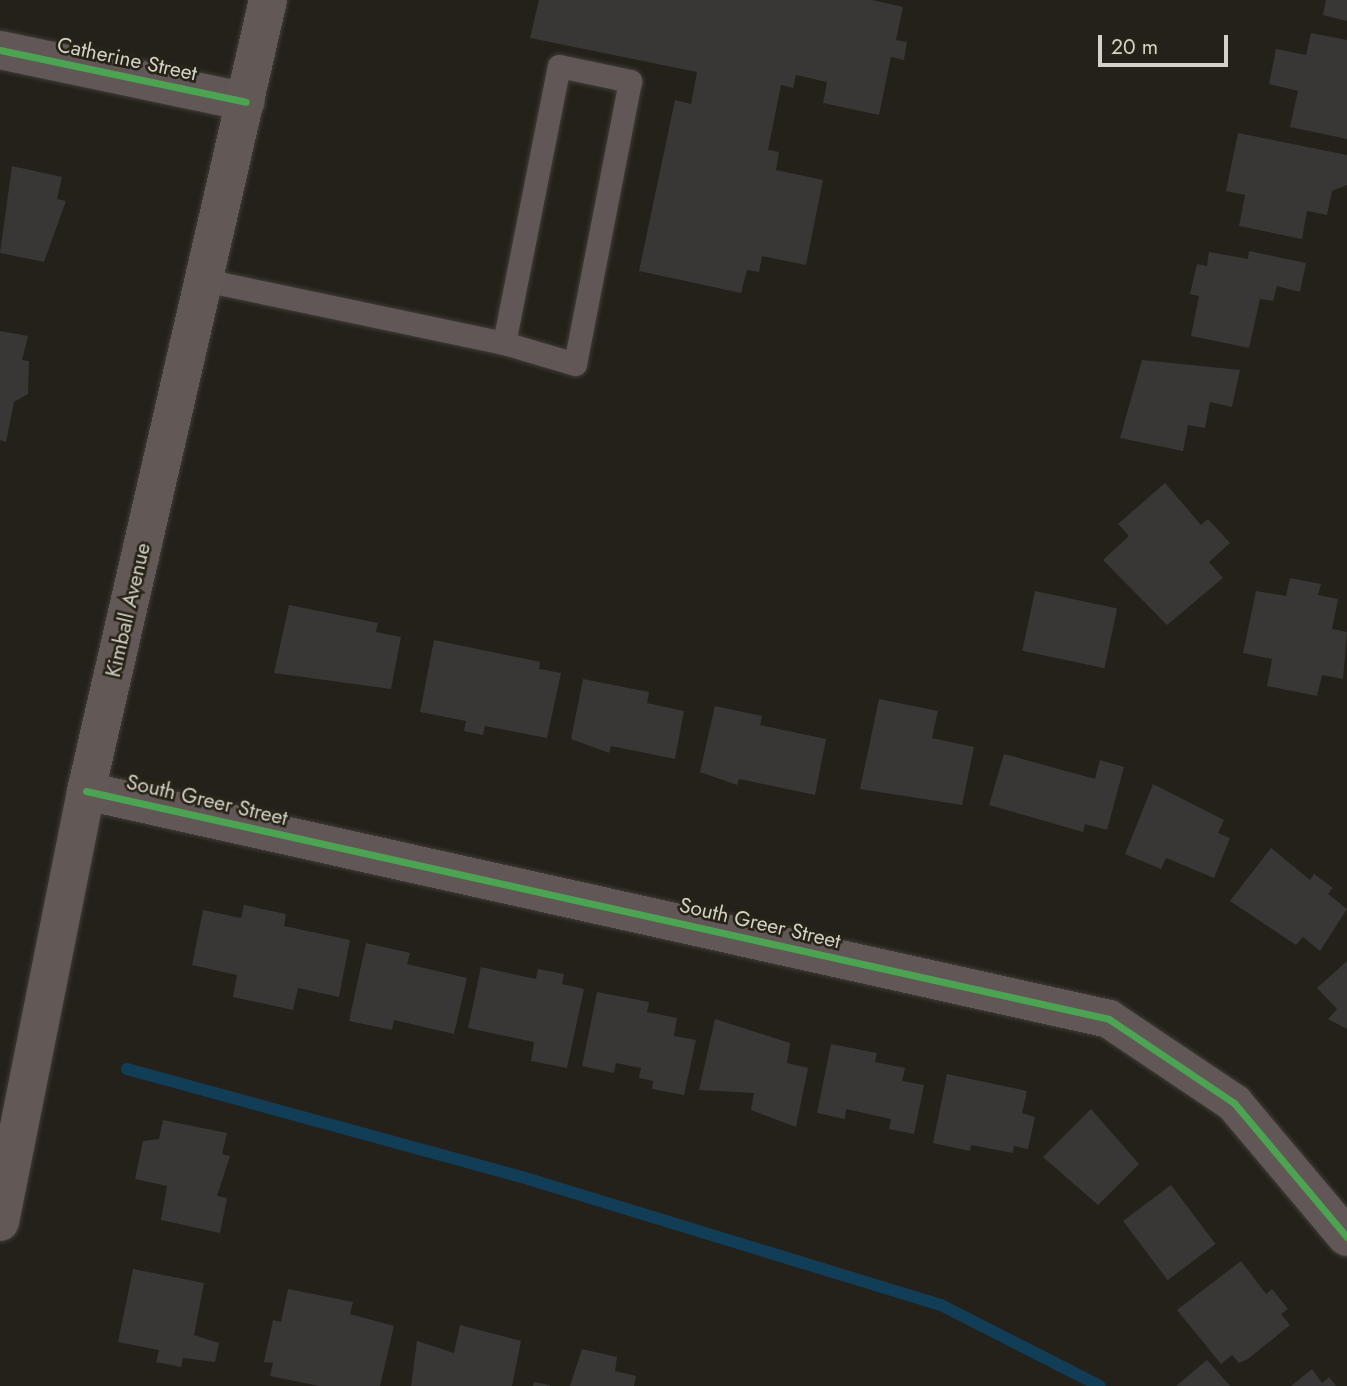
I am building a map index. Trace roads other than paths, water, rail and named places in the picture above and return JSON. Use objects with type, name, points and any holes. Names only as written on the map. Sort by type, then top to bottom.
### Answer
[{"type":"main road","name":"Kimball Avenue","points":[[0,1222],[86,791],[268,0]]},
{"type":"street","name":"Catherine Street","points":[[0,50],[246,102]]},
{"type":"street","name":"South Greer Street","points":[[86,791],[1109,1019],[1234,1103],[1347,1237]]},
{"type":"lane","points":[[205,280],[504,343],[575,364],[630,80],[559,66],[504,343]]},
{"type":"waterway","points":[[127,1069],[522,1177],[941,1305],[1100,1386]]}]
